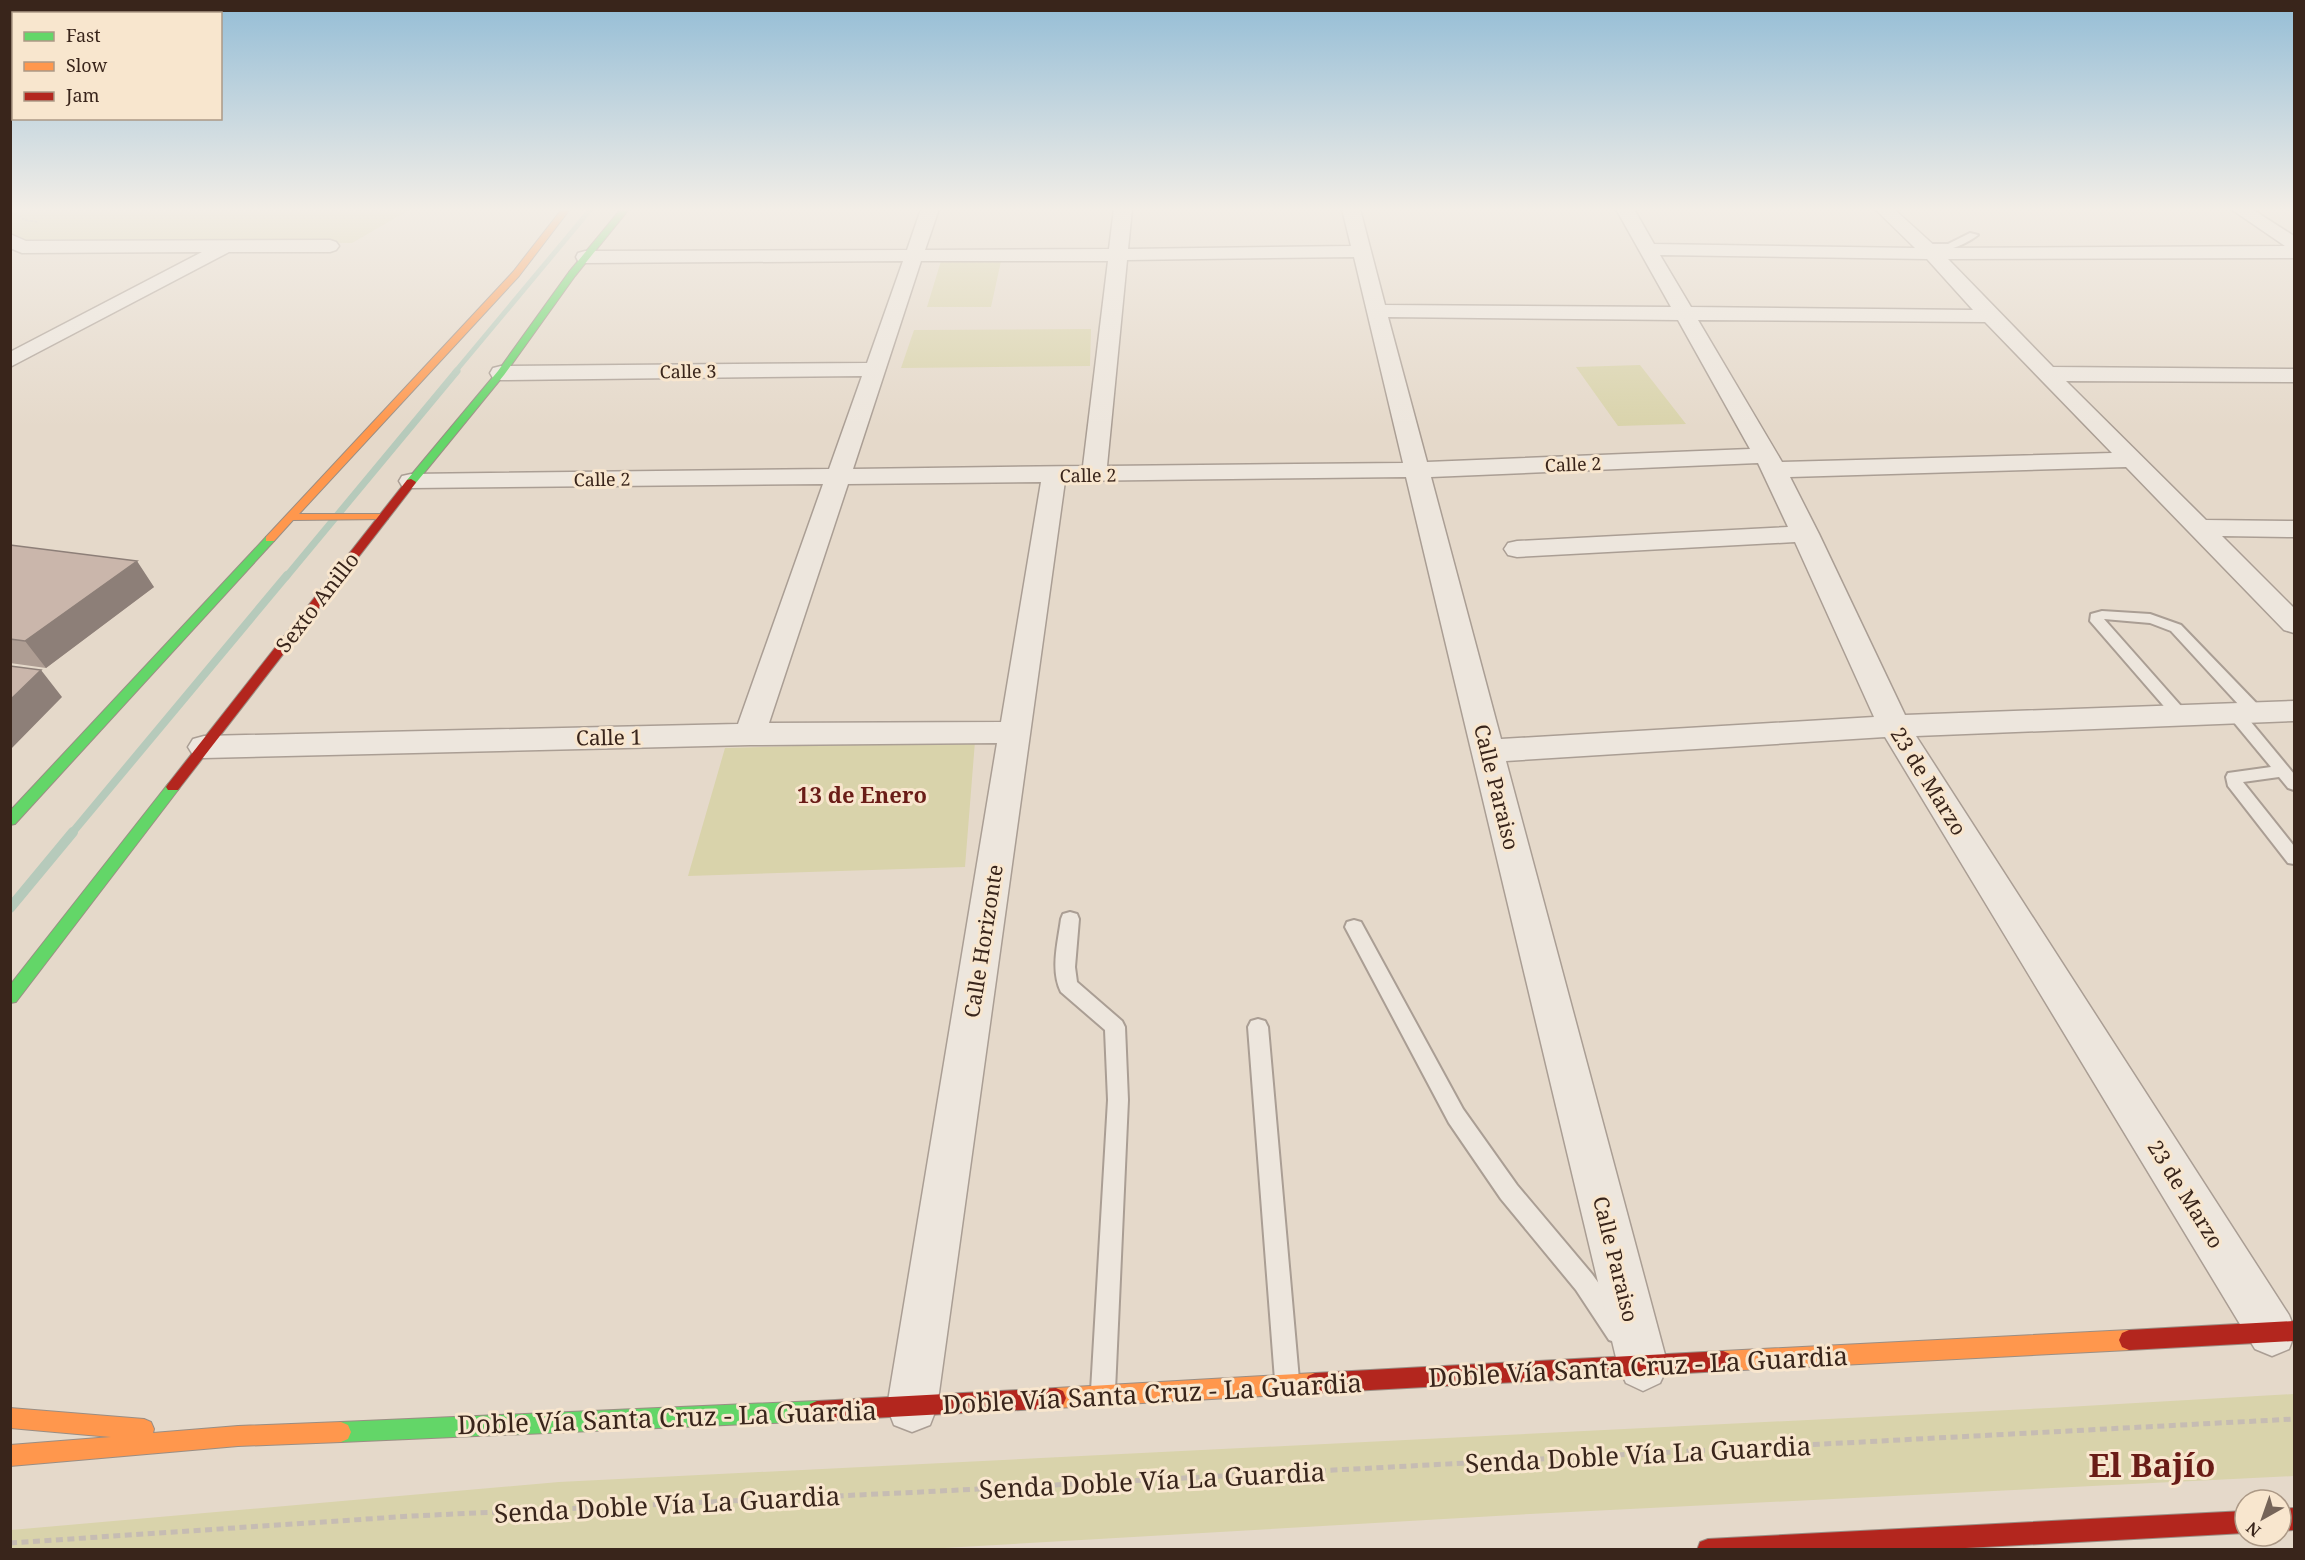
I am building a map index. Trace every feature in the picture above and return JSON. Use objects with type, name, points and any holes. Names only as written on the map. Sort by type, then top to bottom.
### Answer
[{"type":"main road","points":[[10,820],[509,282]]},
{"type":"main road","name":"Sexto Anillo","points":[[10,997],[411,482],[501,373],[567,282]]},
{"type":"main road","points":[[291,517],[384,517]]},
{"type":"main road","name":"Doble Vía Santa Cruz - La Guardia","points":[[10,1456],[238,1436],[912,1407],[1287,1384],[2283,1332]]},
{"type":"main road","points":[[10,1418],[238,1436]]},
{"type":"main road","points":[[1708,1550],[2233,1523]]},
{"type":"street","points":[[10,361],[160,282]]},
{"type":"street","points":[[750,734],[905,282]]},
{"type":"street","points":[[1094,474],[1115,282]]},
{"type":"street","name":"Calle Paraiso","points":[[1370,282],[1643,1366]]},
{"type":"street","name":"23 de Marzo","points":[[1666,282],[1769,463],[1806,534],[1894,726],[2283,1332]]},
{"type":"street","points":[[1958,282],[2295,624]]},
{"type":"street","points":[[1377,311],[1990,316]]},
{"type":"street","name":"Calle 3","points":[[501,373],[876,369]]},
{"type":"street","points":[[2049,374],[2295,375]]},
{"type":"street","name":"Calle 2","points":[[411,482],[2134,460]]},
{"type":"street","name":"Calle Horizonte","points":[[912,1407],[1054,475]]},
{"type":"street","points":[[2201,528],[2295,529]]},
{"type":"street","points":[[1517,549],[1806,534]]},
{"type":"street","points":[[1488,752],[1894,726],[2295,711]]},
{"type":"street","name":"Calle 1","points":[[204,747],[750,734],[1015,732]]},
{"type":"lane","points":[[2181,716],[2097,621],[2096,617],[2102,615],[2158,619],[2176,628],[2246,713],[2289,778]]},
{"type":"lane","points":[[2289,778],[2235,777],[2234,780],[2236,786],[2295,858]]},
{"type":"lane","points":[[1070,919],[1065,967],[1068,986],[1115,1027],[1118,1100],[1103,1395]]},
{"type":"lane","points":[[1354,927],[1456,1116],[1509,1192],[1584,1282],[1643,1366]]},
{"type":"lane","points":[[1258,1027],[1287,1384]]},
{"type":"path","name":"Senda Doble Vía La Guardia","points":[[10,1543],[412,1516],[921,1492],[2295,1419]]},
{"type":"shaded area","points":[[935,282],[996,282],[991,307],[927,307]]},
{"type":"shaded area","points":[[1091,329],[1090,366],[901,368],[914,330]]},
{"type":"shaded area","points":[[1640,365],[1686,424],[1618,426],[1576,367]]},
{"type":"shaded area","points":[[975,741],[965,867],[688,876],[725,748]]},
{"type":"shaded area","points":[[2294,1394],[2294,1476],[1530,1514],[926,1549],[11,1549],[11,1530],[559,1482]]},
{"type":"building","points":[[10,545],[137,561],[25,641],[10,639]]},
{"type":"building","points":[[10,666],[41,670],[10,700]]},
{"type":"waterway","points":[[455,372],[530,282]]},
{"type":"waterway","points":[[286,577],[457,371]]},
{"type":"waterway","points":[[72,833],[287,575]]},
{"type":"waterway","points":[[10,908],[73,832]]},
{"type":"traffic: fast","points":[[411,482],[501,373],[566,282]]},
{"type":"traffic: fast","points":[[10,820],[270,539]]},
{"type":"traffic: fast","points":[[10,997],[173,787]]},
{"type":"traffic: fast","points":[[341,1432],[817,1411]]},
{"type":"traffic: slow","points":[[270,539],[509,282]]},
{"type":"traffic: slow","points":[[291,517],[384,517]]},
{"type":"traffic: slow","points":[[1723,1361],[2129,1340]]},
{"type":"traffic: slow","points":[[1056,1398],[1315,1383]]},
{"type":"traffic: slow","points":[[10,1418],[144,1429]]},
{"type":"traffic: slow","points":[[10,1456],[238,1436],[341,1432]]},
{"type":"traffic: jam","points":[[173,787],[411,482]]},
{"type":"traffic: jam","points":[[2129,1340],[2294,1331]]},
{"type":"traffic: jam","points":[[1315,1383],[1723,1361]]},
{"type":"traffic: jam","points":[[817,1411],[1056,1398]]},
{"type":"traffic: jam","points":[[1708,1550],[2233,1523]]},
{"type":"district","name":"13 de Enero","points":[[862,794]]},
{"type":"district","name":"El Bajío","points":[[2152,1464]]}]
